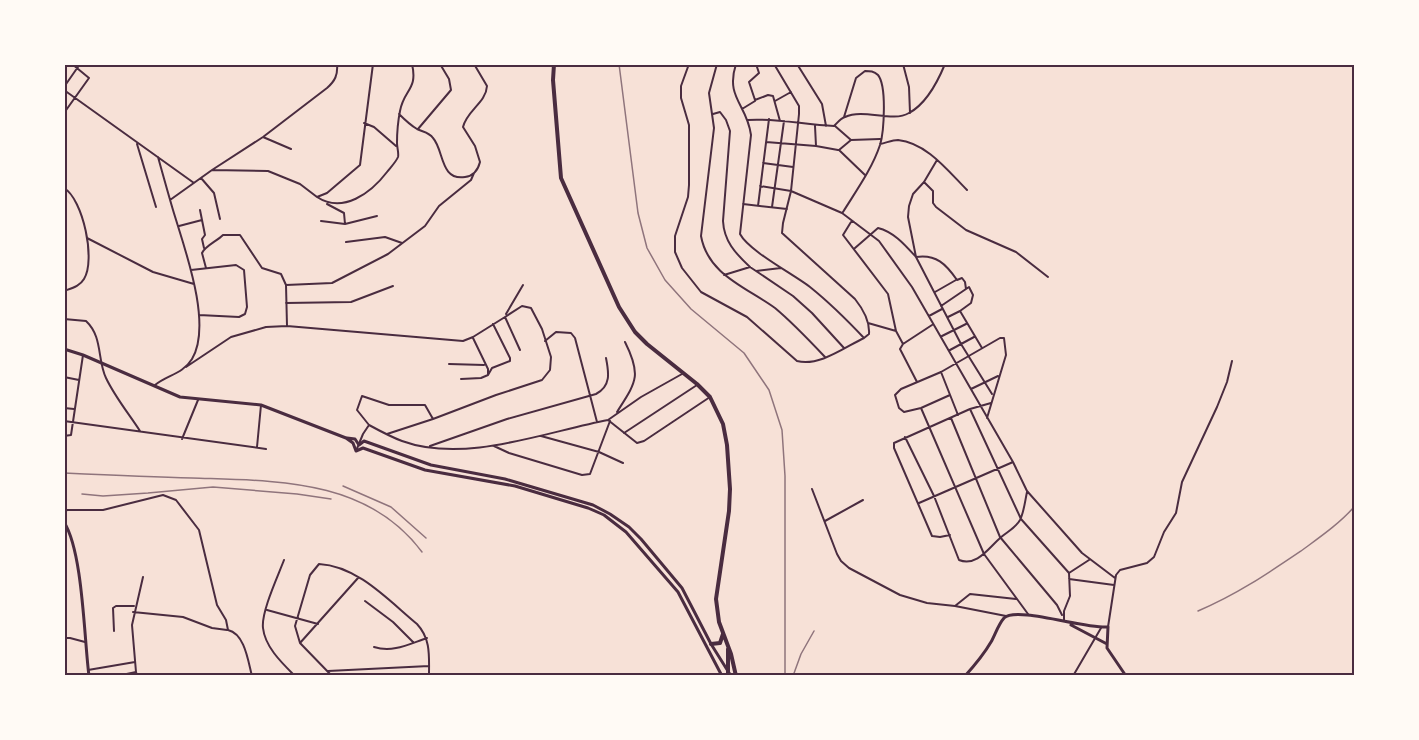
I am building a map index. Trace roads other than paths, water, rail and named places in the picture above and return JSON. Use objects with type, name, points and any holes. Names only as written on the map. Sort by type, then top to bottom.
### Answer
[{"type":"main road","points":[[554,64],[553,80],[561,178],[627,320],[647,344],[710,397],[723,424],[727,445],[729,511],[716,593],[718,615],[736,675]]},
{"type":"main road","points":[[711,644],[720,643],[724,633]]},
{"type":"main road","points":[[728,645],[729,674]]},
{"type":"street","points":[[64,113],[89,78],[72,64]]},
{"type":"street","points":[[80,64],[64,88],[137,144],[194,183]]},
{"type":"street","points":[[170,200],[263,137],[334,82],[337,75],[337,64]]},
{"type":"street","points":[[317,197],[327,193],[360,165],[373,64]]},
{"type":"street","points":[[325,203],[347,202],[363,196],[384,176],[398,158],[396,146],[399,114],[405,95],[414,82],[412,64]]},
{"type":"street","points":[[418,129],[451,90],[449,79],[440,64]]},
{"type":"street","points":[[286,285],[338,281],[402,243],[425,226],[439,206],[471,180],[480,162],[478,153],[463,127],[467,117],[484,97],[487,86],[474,64]]},
{"type":"street","points":[[689,64],[681,86],[681,98],[689,125],[689,185],[688,196],[675,236],[675,252],[682,268],[701,292],[747,317],[797,362],[808,362],[825,357],[864,338],[869,334],[868,323],[855,298],[785,237],[782,230],[791,191],[800,124],[799,106],[774,64]]},
{"type":"street","points":[[717,64],[709,93],[713,114],[712,145],[700,236],[708,256],[724,275],[776,309],[825,357]]},
{"type":"street","points":[[736,64],[732,84],[733,92],[748,120],[750,144],[739,230],[742,238],[748,245],[830,303],[864,338]]},
{"type":"street","points":[[755,100],[749,82],[759,73],[756,64]]},
{"type":"street","points":[[797,64],[822,104],[826,126]]},
{"type":"street","points":[[903,64],[909,87],[910,113]]},
{"type":"street","points":[[834,126],[844,117],[859,114],[895,116],[910,113],[932,89],[945,64]]},
{"type":"street","points":[[842,213],[865,175],[880,144],[883,115],[882,86],[874,72],[865,71],[856,78],[844,117]]},
{"type":"street","points":[[775,101],[791,92]]},
{"type":"street","points":[[742,109],[755,100],[768,95],[773,96],[782,121],[772,207]]},
{"type":"street","points":[[713,114],[720,112],[730,132],[723,231],[730,245],[756,272],[793,296],[812,313],[844,348]]},
{"type":"street","points":[[399,114],[434,138],[449,174],[460,178],[474,173]]},
{"type":"street","points":[[748,120],[769,119],[815,126],[834,126],[851,140]]},
{"type":"street","points":[[758,206],[769,119]]},
{"type":"street","points":[[364,123],[374,127],[396,146]]},
{"type":"street","points":[[815,126],[816,146]]},
{"type":"street","points":[[263,137],[291,148]]},
{"type":"street","points":[[839,150],[851,140],[881,139]]},
{"type":"street","points":[[880,144],[896,140],[926,151],[967,190]]},
{"type":"street","points":[[766,142],[839,150],[865,175]]},
{"type":"street","points":[[137,144],[156,207]]},
{"type":"street","points":[[158,157],[191,270],[199,315],[198,345],[186,367]]},
{"type":"street","points":[[915,257],[908,217],[909,206],[913,194],[924,183],[937,160]]},
{"type":"street","points":[[763,163],[793,167]]},
{"type":"street","points":[[212,170],[268,171],[300,184],[325,203],[344,213],[345,224]]},
{"type":"street","points":[[201,177],[214,193],[220,219]]},
{"type":"street","points":[[924,183],[933,191],[933,203],[936,207],[966,230],[1016,252],[1048,277]]},
{"type":"street","points":[[760,186],[791,191],[842,213],[871,235],[893,259],[949,350],[1027,491],[1090,559],[1115,578]]},
{"type":"street","points":[[64,188],[77,200],[87,238],[89,257],[87,273],[79,285],[64,291]]},
{"type":"street","points":[[742,204],[787,209]]},
{"type":"street","points":[[200,210],[205,235],[202,239],[204,248],[202,253],[206,268]]},
{"type":"street","points":[[321,221],[345,224],[377,216]]},
{"type":"street","points":[[178,226],[202,220]]},
{"type":"street","points":[[854,222],[850,222],[843,233],[888,294],[896,331],[903,344]]},
{"type":"street","points":[[855,248],[878,228],[902,242],[915,257],[961,344],[993,395]]},
{"type":"street","points":[[204,248],[215,243],[223,235],[240,235],[262,268],[280,273],[286,285],[287,326]]},
{"type":"street","points":[[345,242],[385,237],[402,243]]},
{"type":"street","points":[[87,238],[153,272],[194,284]]},
{"type":"street","points":[[915,257],[925,255],[942,261],[957,280]]},
{"type":"street","points":[[191,270],[236,265],[244,270],[247,311],[245,314],[238,317],[199,315]]},
{"type":"street","points":[[724,275],[750,267]]},
{"type":"street","points":[[756,272],[782,267]]},
{"type":"street","points":[[935,292],[962,278],[966,289]]},
{"type":"street","points":[[505,316],[523,285]]},
{"type":"street","points":[[286,303],[351,302],[393,286]]},
{"type":"street","points":[[929,316],[969,287],[973,296],[971,303],[948,317]]},
{"type":"street","points":[[154,386],[231,337],[266,327],[287,326],[463,341],[522,306],[531,308],[542,329],[550,357],[550,370],[543,380],[387,434]]},
{"type":"street","points":[[960,311],[982,348]]},
{"type":"street","points":[[505,316],[520,350]]},
{"type":"street","points":[[64,319],[87,322],[97,336],[106,379],[140,431]]},
{"type":"street","points":[[868,323],[896,331]]},
{"type":"street","points":[[461,378],[475,379],[488,375],[492,368],[510,360],[493,324]]},
{"type":"street","points":[[917,382],[901,347],[933,324]]},
{"type":"street","points":[[941,337],[966,324]]},
{"type":"street","points":[[545,341],[556,332],[571,333],[575,338],[597,422]]},
{"type":"street","points":[[473,337],[484,365],[488,369],[488,375]]},
{"type":"street","points":[[949,350],[974,337]]},
{"type":"street","points":[[951,395],[908,412],[901,411],[895,395],[901,389],[941,372],[1001,337],[1005,339],[1006,355],[987,418]]},
{"type":"street","points":[[616,415],[635,379],[634,360],[625,342]]},
{"type":"street","points":[[64,349],[180,397],[261,405],[346,438],[353,443],[356,452]]},
{"type":"street","points":[[64,436],[70,435],[83,355]]},
{"type":"street","points":[[429,447],[507,419],[602,391],[609,378],[606,358]]},
{"type":"street","points":[[1126,675],[1109,652],[1107,644],[1115,578],[1120,570],[1147,563],[1154,557],[1164,532],[1176,513],[1182,482],[1217,407],[1232,361]]},
{"type":"street","points":[[449,364],[484,365]]},
{"type":"street","points":[[941,372],[958,415]]},
{"type":"street","points":[[494,446],[509,453],[586,475],[592,472],[609,421],[641,397],[684,374]]},
{"type":"street","points":[[971,389],[999,376]]},
{"type":"street","points":[[64,377],[80,380]]},
{"type":"street","points":[[624,433],[697,384]]},
{"type":"street","points":[[433,419],[425,405],[389,405],[362,396],[357,410],[369,425],[404,442],[464,450],[494,446],[609,421],[635,442],[640,442],[710,397]]},
{"type":"street","points":[[182,439],[198,400]]},
{"type":"street","points":[[951,535],[933,536],[893,447],[895,441],[991,402]]},
{"type":"street","points":[[256,447],[261,405]]},
{"type":"street","points":[[64,408],[74,409]]},
{"type":"street","points":[[921,408],[984,554],[1028,614]]},
{"type":"street","points":[[970,409],[1021,519],[1069,573],[1070,596],[1065,608],[1066,622]]},
{"type":"street","points":[[951,418],[1000,537],[1056,604],[1066,622],[1107,644]]},
{"type":"street","points":[[64,421],[266,449]]},
{"type":"street","points":[[356,452],[369,425]]},
{"type":"street","points":[[538,435],[599,452],[623,463]]},
{"type":"street","points":[[905,437],[934,496],[959,560],[966,562],[984,554],[1000,537],[1009,532],[1021,519],[1027,491]]},
{"type":"street","points":[[346,438],[355,439],[359,445]]},
{"type":"street","points":[[359,445],[364,441],[431,465],[505,479],[593,505],[610,513],[641,539],[676,580],[729,674]]},
{"type":"street","points":[[356,452],[363,448],[425,470],[515,486],[604,515],[626,532],[678,592],[722,675]]},
{"type":"street","points":[[919,503],[1013,462]]},
{"type":"street","points":[[812,489],[841,561],[849,568],[900,595],[918,601],[1006,616],[1014,613],[1028,614],[1101,628],[1108,627]]},
{"type":"street","points":[[64,513],[67,510],[103,510],[163,495],[176,500],[199,530],[217,605],[226,620],[228,630]]},
{"type":"street","points":[[825,521],[863,500]]},
{"type":"street","points":[[64,522],[75,553],[89,675]]},
{"type":"street","points":[[1069,573],[1090,559]]},
{"type":"street","points":[[284,560],[263,629],[272,649],[295,675]]},
{"type":"street","points":[[332,675],[300,644],[296,630],[296,619],[310,575],[319,564],[359,577],[417,624],[427,638],[429,646],[429,675]]},
{"type":"street","points":[[117,675],[136,674],[132,625],[133,612],[143,577]]},
{"type":"street","points":[[300,644],[359,577]]},
{"type":"street","points":[[1069,578],[1114,585]]},
{"type":"street","points":[[955,606],[970,594],[1016,599]]},
{"type":"street","points":[[365,601],[393,622],[413,642]]},
{"type":"street","points":[[114,632],[113,608],[135,606]]},
{"type":"street","points":[[267,610],[318,624]]},
{"type":"street","points":[[133,612],[183,617],[212,628],[234,631],[239,638],[252,675]]},
{"type":"street","points":[[965,675],[988,646],[1006,616]]},
{"type":"street","points":[[1073,675],[1101,628]]},
{"type":"street","points":[[64,638],[85,642]]},
{"type":"street","points":[[374,647],[383,650],[393,649],[427,638]]},
{"type":"street","points":[[88,670],[135,662]]},
{"type":"street","points":[[328,671],[429,666]]},
{"type":"railway","points":[[619,64],[638,213],[647,248],[665,280],[691,309],[744,353],[769,390],[782,430],[785,476],[785,676]]},
{"type":"railway","points":[[64,473],[256,480],[318,488],[347,497],[375,510],[400,528],[422,552]]},
{"type":"railway","points":[[343,486],[391,507],[426,538]]},
{"type":"railway","points":[[82,494],[103,496],[213,487],[331,499]]},
{"type":"railway","points":[[1198,611],[1238,591],[1288,560],[1329,530],[1354,507]]},
{"type":"railway","points":[[793,676],[801,654],[814,631]]}]
